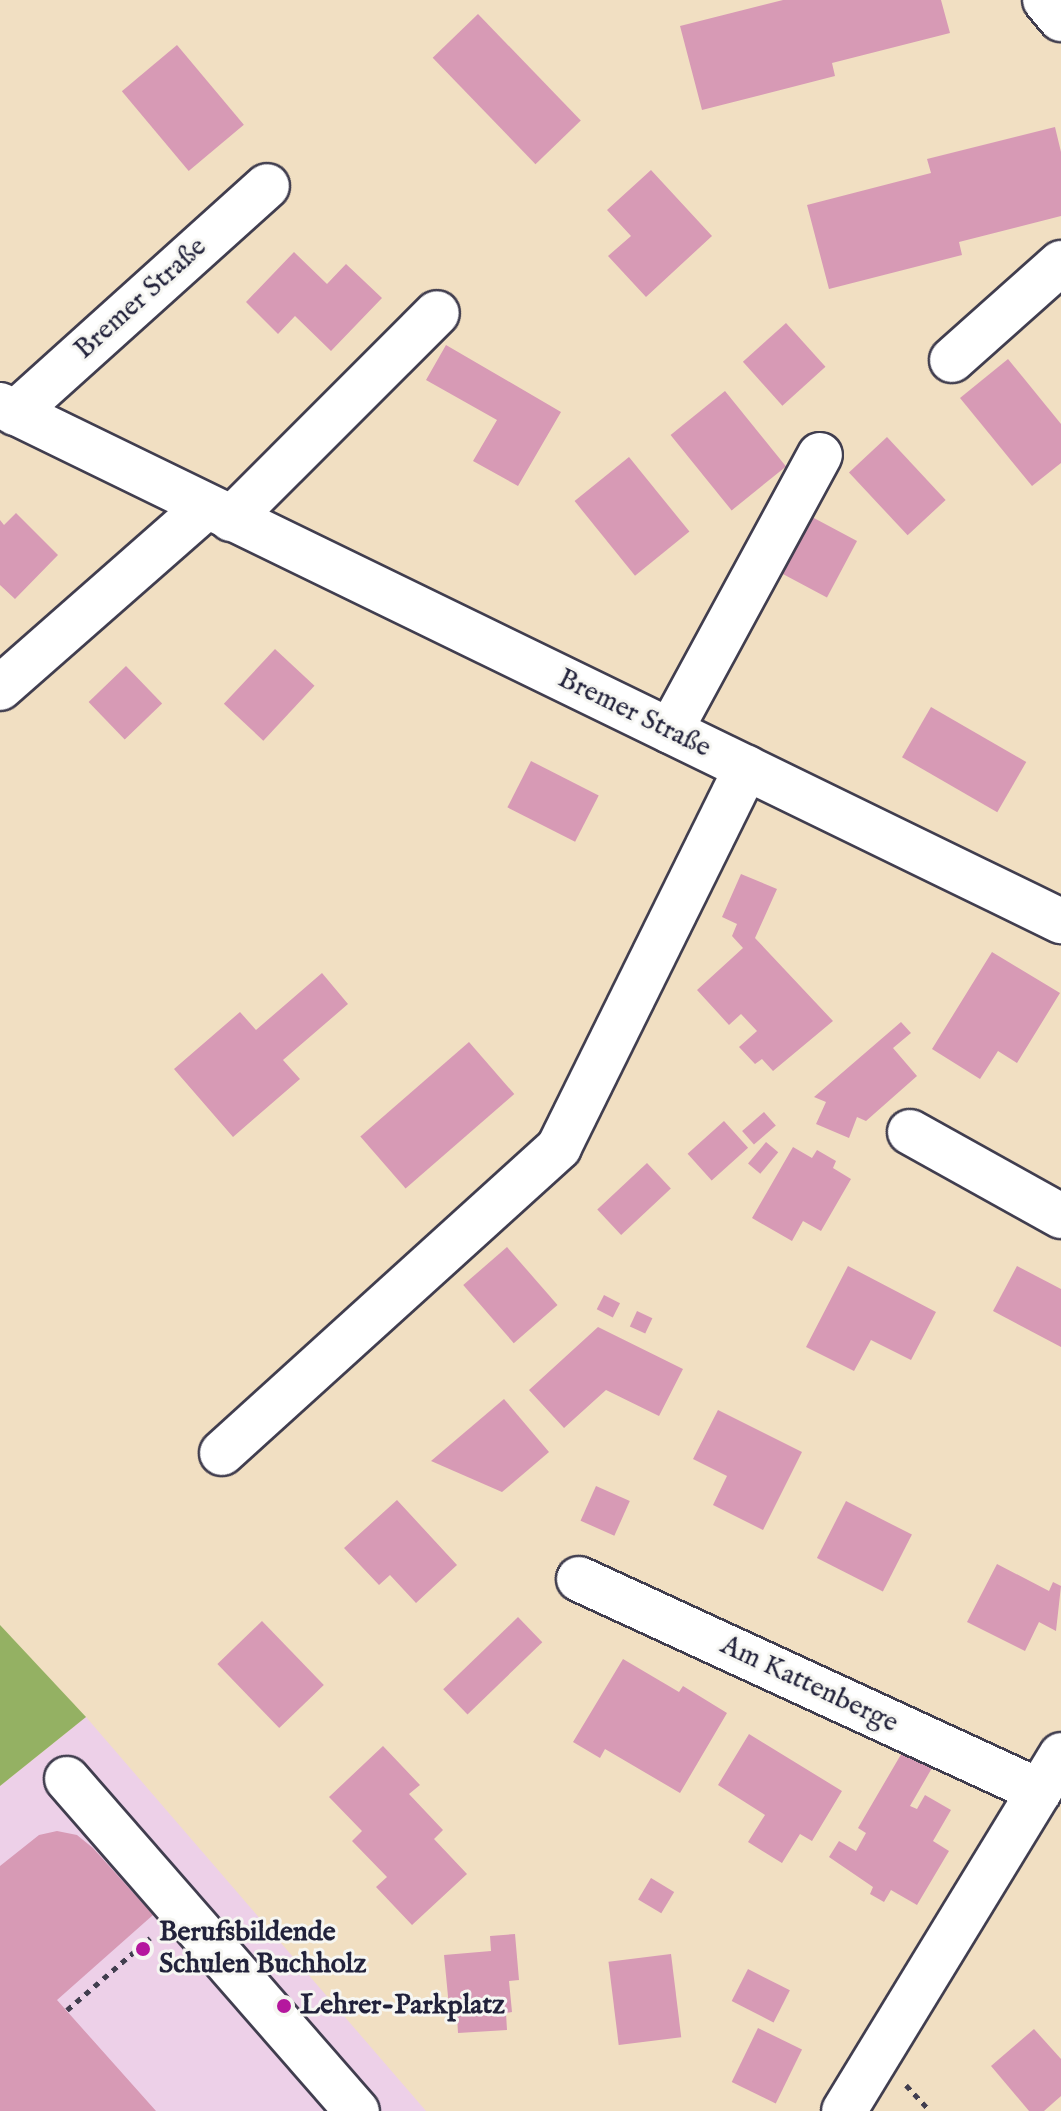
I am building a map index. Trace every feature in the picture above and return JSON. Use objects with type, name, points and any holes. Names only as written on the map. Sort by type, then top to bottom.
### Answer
[{"type":"street","points":[[1045,0],[1061,19]]},
{"type":"street","name":"Bremer Straße","points":[[267,186],[8,409],[1061,921]]},
{"type":"street","points":[[952,360],[1061,263]]},
{"type":"street","points":[[0,688],[218,513],[437,313]]},
{"type":"street","points":[[670,731],[820,455]]},
{"type":"street","points":[[222,1453],[559,1147],[746,768]]},
{"type":"street","points":[[910,1132],[1061,1216]]},
{"type":"street","name":"Am Kattenberge","points":[[579,1579],[1050,1773],[844,2111]]},
{"type":"street","points":[[67,1779],[357,2111]]},
{"type":"path","points":[[67,2010],[181,1911]]},
{"type":"path","points":[[903,2082],[930,2111]]},
{"type":"shaded area","name":"Berufsbildende Schulen Buchholz","points":[[86,1717],[426,2111],[0,2111],[0,1786]]},
{"type":"green space","points":[[0,1625],[86,1717],[0,1786]]},
{"type":"building","points":[[783,0],[941,0],[950,33],[832,63],[835,76],[702,110],[680,26]]},
{"type":"building","points":[[478,14],[581,120],[535,164],[433,58]]},
{"type":"building","points":[[177,45],[244,125],[189,171],[122,91]]},
{"type":"building","points":[[1055,127],[1061,152],[1061,216],[959,242],[962,255],[829,289],[807,205],[931,173],[927,159]]},
{"type":"building","points":[[651,170],[712,236],[646,297],[608,256],[631,236],[607,210]]},
{"type":"building","points":[[294,252],[327,284],[346,264],[382,298],[331,351],[295,316],[278,334],[246,302]]},
{"type":"building","points":[[786,323],[825,367],[782,406],[743,362]]},
{"type":"building","points":[[446,345],[561,412],[518,486],[473,461],[497,420],[426,380]]},
{"type":"building","points":[[1008,359],[1061,424],[1061,463],[1032,486],[960,398]]},
{"type":"building","points":[[725,391],[786,466],[732,510],[671,435]]},
{"type":"building","points":[[887,437],[946,500],[908,535],[849,472]]},
{"type":"building","points":[[629,457],[689,532],[635,576],[575,501]]},
{"type":"building","points":[[16,513],[58,555],[15,599],[0,585],[0,520],[4,525]]},
{"type":"building","points":[[812,517],[857,541],[827,597],[782,574]]},
{"type":"building","points":[[275,649],[314,686],[263,741],[224,704]]},
{"type":"building","points":[[126,666],[162,703],[125,740],[89,702]]},
{"type":"building","points":[[931,707],[1026,762],[997,812],[902,757]]},
{"type":"building","points":[[531,761],[599,796],[575,842],[507,807]]},
{"type":"building","points":[[741,874],[777,889],[755,938],[833,1021],[773,1071],[762,1059],[755,1064],[739,1047],[757,1031],[741,1014],[729,1025],[697,990],[743,948],[732,936],[737,924],[722,917]]},
{"type":"building","points":[[992,952],[1060,993],[1017,1063],[998,1051],[980,1079],[932,1049]]},
{"type":"building","points":[[322,973],[348,1004],[283,1060],[300,1079],[233,1137],[174,1069],[240,1012],[256,1030]]},
{"type":"building","points":[[901,1022],[911,1033],[893,1048],[917,1076],[866,1121],[857,1117],[849,1138],[816,1124],[826,1102],[814,1097]]},
{"type":"building","points":[[469,1042],[514,1094],[406,1189],[360,1136]]},
{"type":"building","points":[[764,1112],[776,1126],[754,1145],[742,1131]]},
{"type":"building","points":[[724,1121],[748,1148],[712,1181],[688,1154]]},
{"type":"building","points":[[766,1142],[778,1152],[760,1174],[748,1163]]},
{"type":"building","points":[[793,1147],[812,1158],[817,1150],[836,1161],[833,1168],[851,1179],[821,1231],[803,1221],[792,1241],[752,1218]]},
{"type":"building","points":[[647,1163],[671,1189],[621,1235],[597,1209]]},
{"type":"building","points":[[507,1247],[558,1305],[514,1343],[463,1285]]},
{"type":"building","points":[[848,1266],[936,1312],[911,1360],[871,1340],[854,1371],[806,1347]]},
{"type":"building","points":[[1017,1266],[1061,1289],[1061,1347],[993,1311]]},
{"type":"building","points":[[604,1295],[620,1303],[613,1317],[597,1309]]},
{"type":"building","points":[[637,1311],[652,1318],[645,1334],[630,1326]]},
{"type":"building","points":[[598,1327],[683,1369],[659,1416],[606,1390],[564,1428],[529,1390]]},
{"type":"building","points":[[504,1399],[549,1452],[502,1492],[431,1461]]},
{"type":"building","points":[[718,1410],[802,1452],[763,1530],[713,1505],[727,1476],[693,1459]]},
{"type":"building","points":[[596,1486],[630,1501],[614,1536],[581,1521]]},
{"type":"building","points":[[397,1500],[457,1565],[416,1603],[390,1575],[379,1585],[344,1548]]},
{"type":"building","points":[[846,1501],[912,1535],[883,1592],[817,1558]]},
{"type":"building","points":[[997,1564],[1049,1591],[1053,1582],[1061,1586],[1056,1631],[1039,1622],[1025,1651],[967,1622]]},
{"type":"building","points":[[518,1617],[542,1642],[468,1714],[443,1689]]},
{"type":"building","points":[[262,1621],[324,1685],[279,1728],[217,1664]]},
{"type":"building","points":[[623,1659],[679,1692],[683,1686],[727,1713],[680,1793],[605,1749],[600,1758],[573,1742]]},
{"type":"building","points":[[749,1734],[842,1791],[812,1841],[800,1834],[782,1863],[748,1842],[765,1815],[718,1785]]},
{"type":"building","points":[[383,1746],[420,1785],[409,1794],[443,1830],[434,1839],[467,1874],[412,1925],[376,1887],[387,1877],[352,1841],[362,1831],[329,1797]]},
{"type":"building","points":[[903,1751],[932,1768],[910,1806],[917,1809],[925,1795],[951,1810],[933,1841],[949,1851],[917,1905],[891,1890],[884,1902],[870,1894],[873,1887],[829,1857],[839,1841],[856,1851],[866,1833],[858,1828]]},
{"type":"building","points":[[57,1831],[77,1835],[93,1848],[153,1915],[57,2000],[156,2111],[0,2111],[0,1866],[39,1835]]},
{"type":"building","points":[[651,1878],[674,1892],[661,1913],[638,1899]]},
{"type":"building","points":[[515,1934],[519,1980],[509,1981],[512,2012],[506,2013],[507,2030],[458,2033],[457,2016],[450,2017],[444,1955],[491,1951],[490,1936]]},
{"type":"building","points":[[671,1954],[681,2037],[619,2045],[608,1962]]},
{"type":"building","points":[[748,1969],[790,1990],[774,2022],[732,2001]]},
{"type":"building","points":[[758,2028],[802,2049],[776,2103],[732,2082]]},
{"type":"building","points":[[1034,2029],[1061,2059],[1061,2096],[1044,2111],[1029,2111],[991,2066]]},
{"type":"place","name":"Berufsbildende Schulen Buchholz","points":[[143,1949]]},
{"type":"place","name":"Lehrer-Parkplatz","points":[[284,2006]]}]
